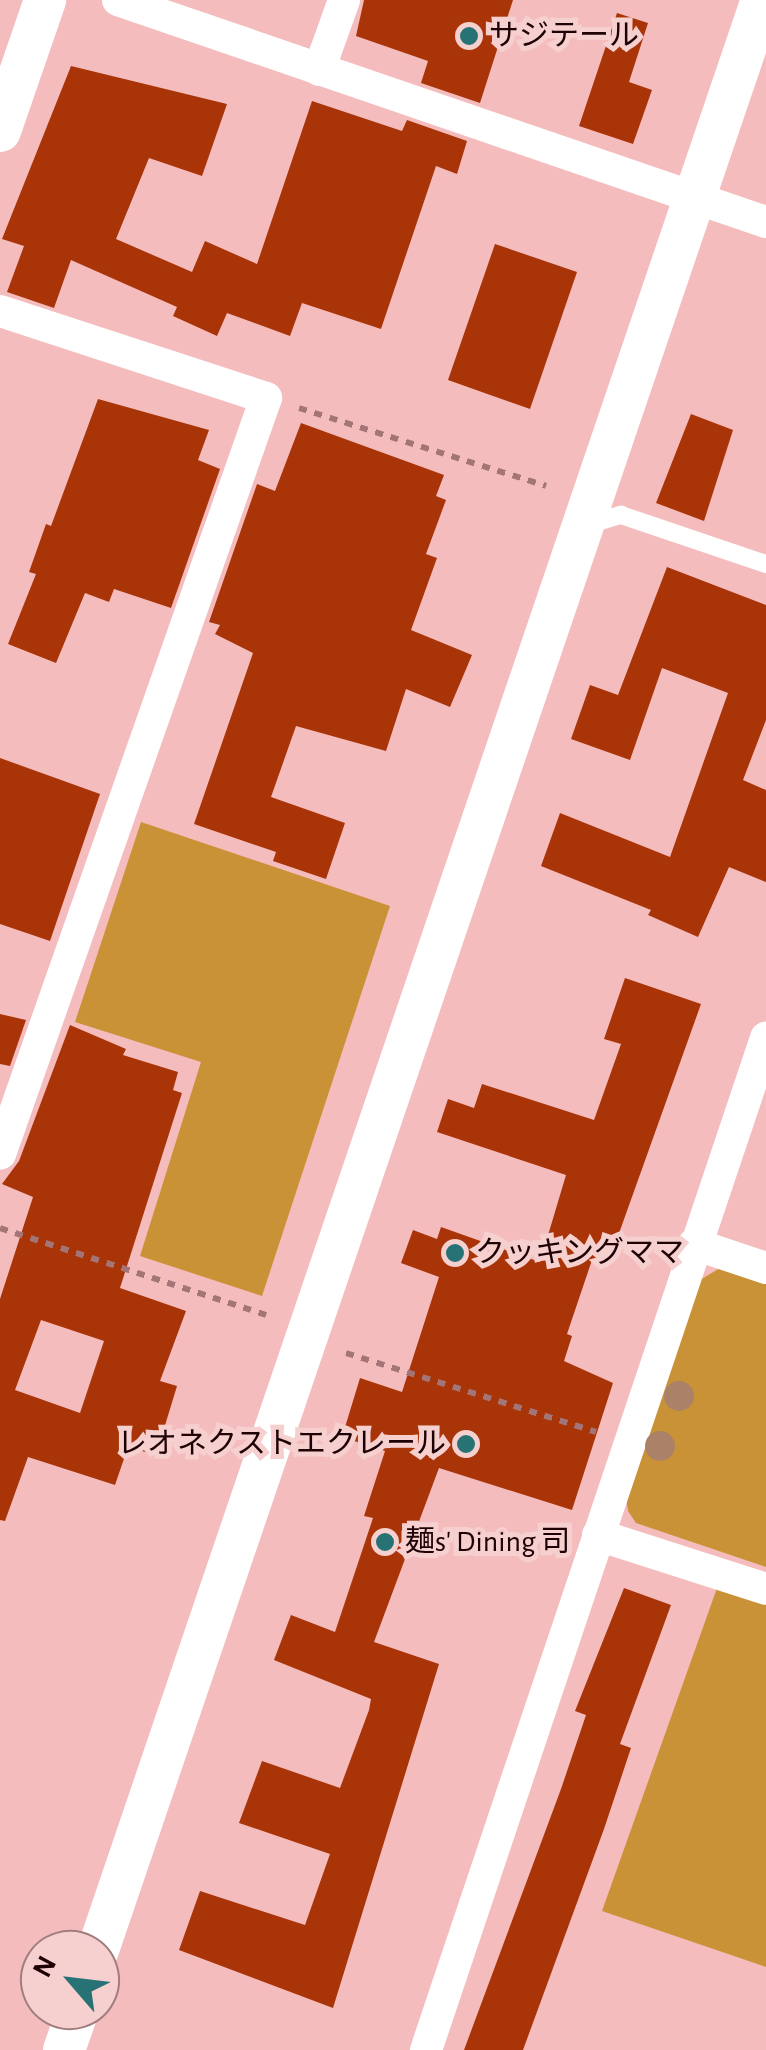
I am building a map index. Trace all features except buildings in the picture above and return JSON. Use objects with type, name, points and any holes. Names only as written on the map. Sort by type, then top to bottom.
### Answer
[{"type":"street","points":[[0,130],[44,0]]},
{"type":"street","points":[[118,0],[766,222]]},
{"type":"street","points":[[319,70],[344,0]]},
{"type":"street","points":[[105,1930],[762,0]]},
{"type":"street","points":[[0,310],[266,398],[0,1154]]},
{"type":"street","points":[[426,2050],[766,1038]]},
{"type":"street","points":[[694,1244],[766,1268]]},
{"type":"street","points":[[598,1534],[766,1589]]},
{"type":"lane","points":[[584,526],[622,515],[766,564]]},
{"type":"path","points":[[266,398],[546,486]]},
{"type":"path","points":[[0,1228],[266,1315]]},
{"type":"path","points":[[340,1352],[629,1442]]},
{"type":"shaded area","points":[[141,822],[390,906],[262,1296],[140,1256],[201,1062],[75,1022]]},
{"type":"shaded area","points":[[720,1268],[766,1283],[766,1567],[636,1523],[626,1498],[700,1280]]},
{"type":"shaded area","points":[[717,1588],[766,1604],[766,1967],[602,1911]]},
{"type":"place","name":"サジテール","points":[[469,36]]},
{"type":"place","name":"クッキングママ","points":[[455,1253]]},
{"type":"place","name":"レオネクストエクレール","points":[[466,1444]]},
{"type":"place","name":"麺s' Dining 司","points":[[385,1542]]}]
